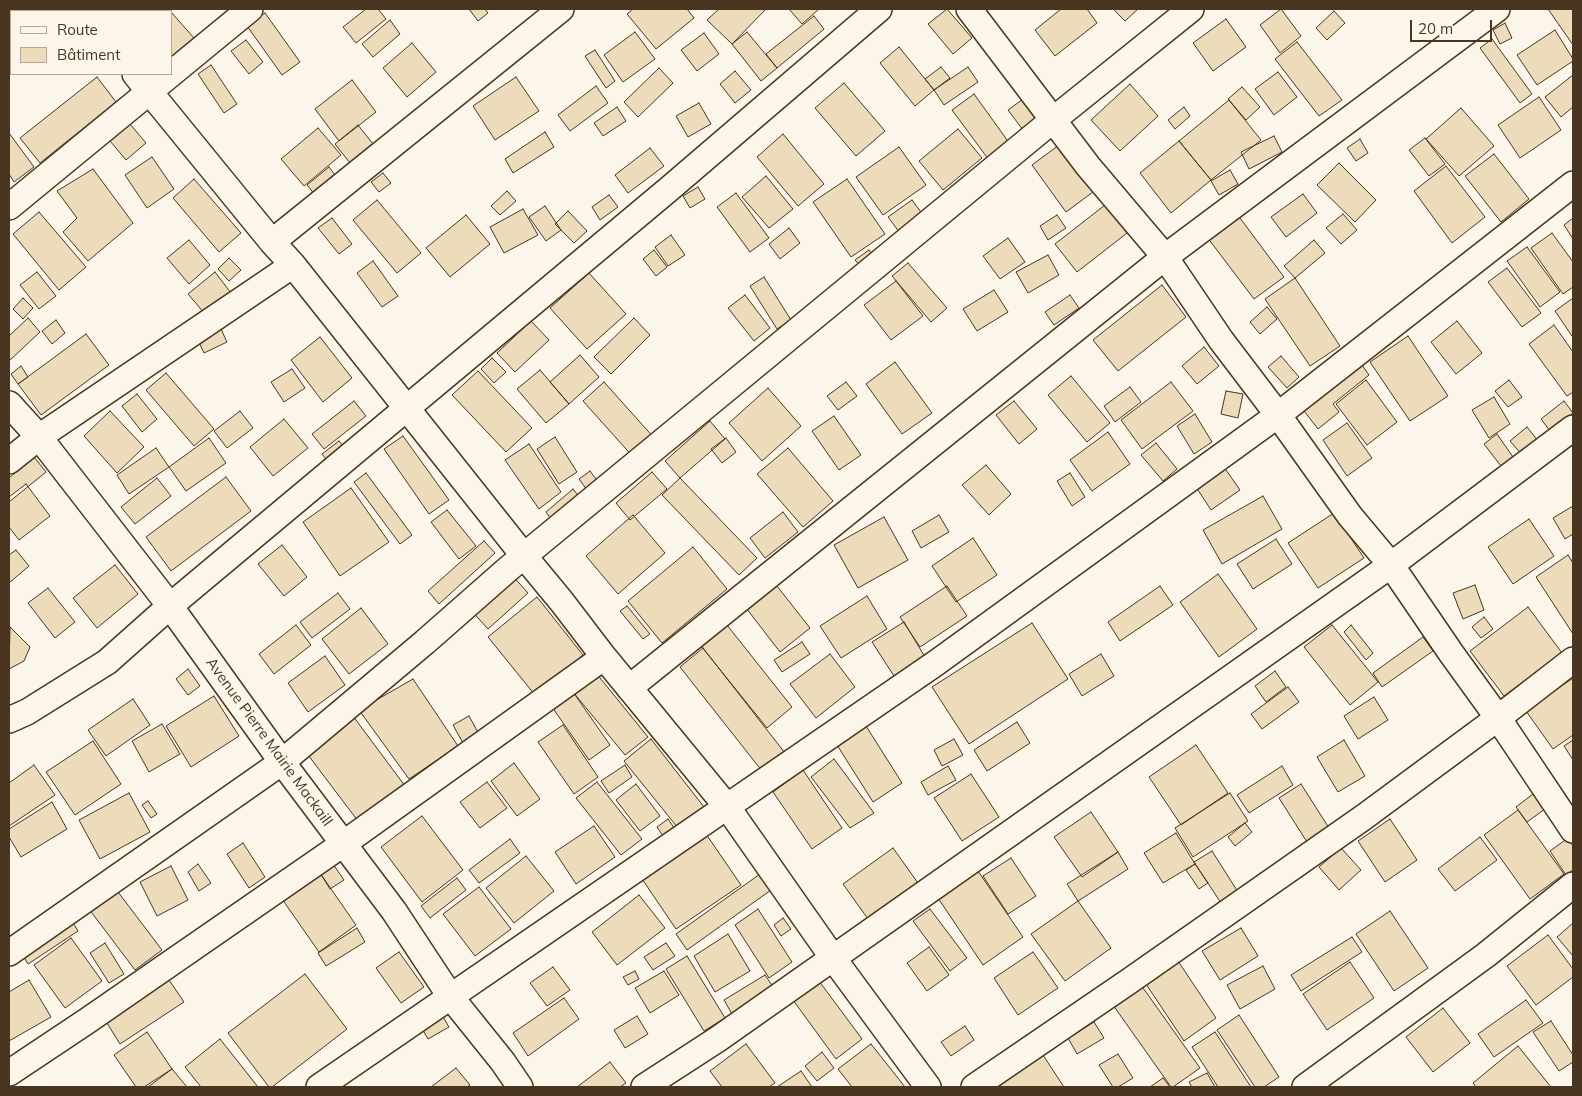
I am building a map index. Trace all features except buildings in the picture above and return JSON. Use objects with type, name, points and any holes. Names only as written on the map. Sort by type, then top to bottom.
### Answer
[{"type":"street","points":[[172,62],[250,9]]},
{"type":"street","points":[[272,242],[560,9]]},
{"type":"street","points":[[9,720],[27,712],[107,662],[170,606],[669,189],[879,9]]},
{"type":"street","points":[[969,9],[1088,166],[1165,257],[1221,340],[1278,415],[1350,516],[1391,565],[1451,654],[1498,718],[1573,830]]},
{"type":"street","points":[[9,953],[282,762],[524,556],[1053,120],[1191,9]]},
{"type":"street","points":[[629,688],[1165,257],[1497,9]]},
{"type":"street","points":[[9,207],[142,83],[154,75]]},
{"type":"street","points":[[142,83],[293,265],[604,657],[728,808],[928,1087]]},
{"type":"street","points":[[318,1087],[936,664],[1278,415],[1573,184]]},
{"type":"street","points":[[9,461],[39,437],[293,265]]},
{"type":"street","name":"Avenue Pierre Mairie Mackaill","points":[[9,404],[39,437],[170,606],[282,762],[394,911],[450,996],[503,1062],[520,1087]]},
{"type":"street","points":[[644,1087],[718,1039],[834,958],[1391,565],[1573,428]]},
{"type":"street","points":[[9,1073],[88,1021],[343,844],[604,657]]},
{"type":"street","points":[[974,1087],[1356,823],[1573,660]]},
{"type":"street","points":[[1304,1087],[1486,955],[1573,885]]}]
